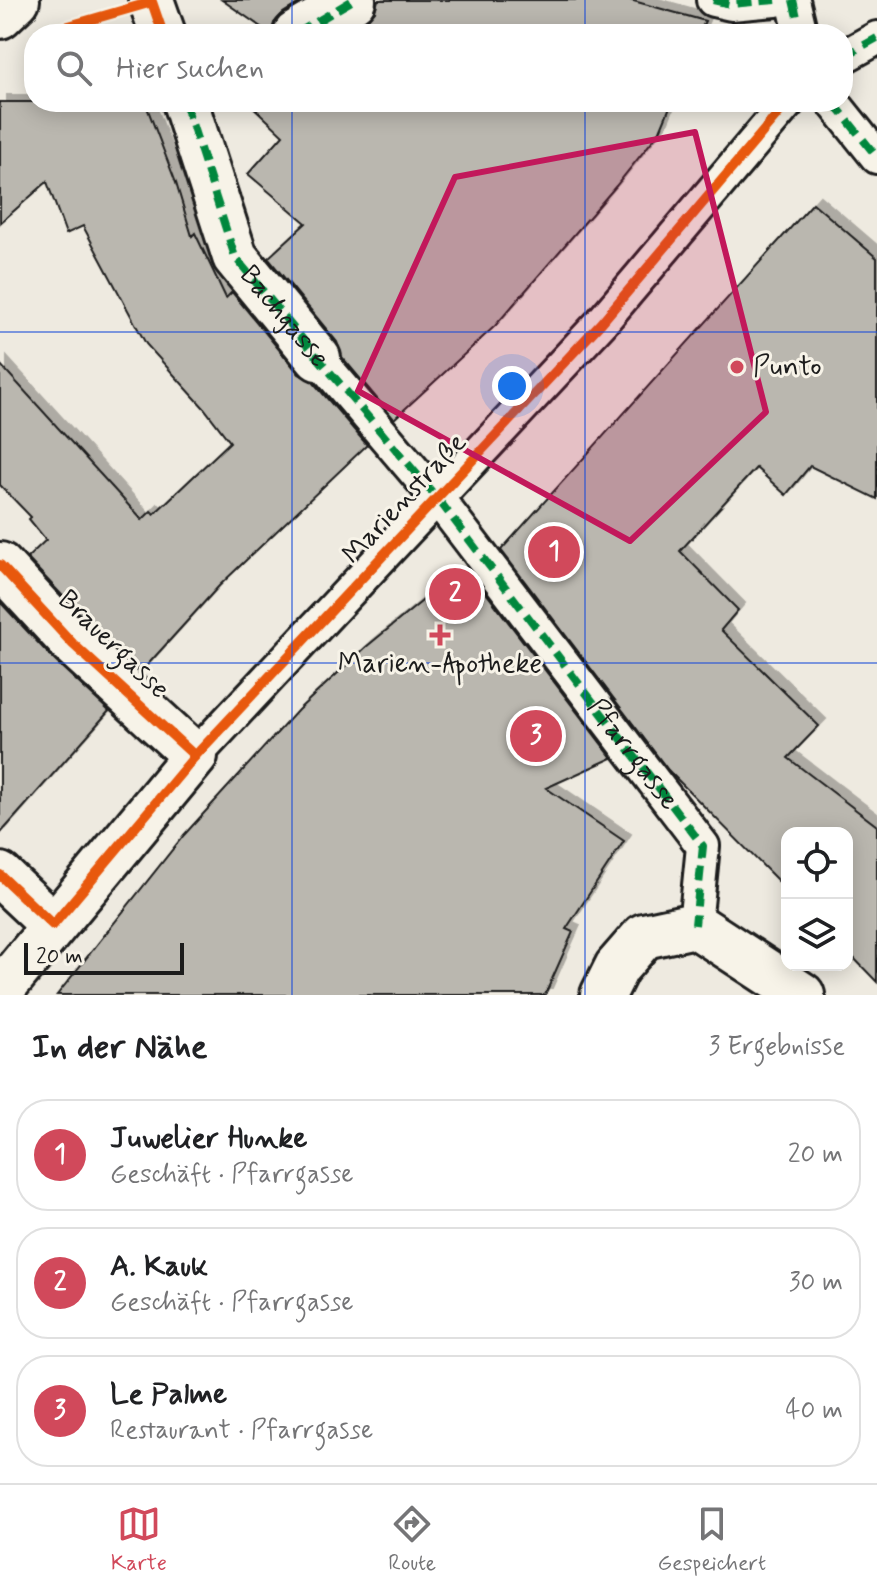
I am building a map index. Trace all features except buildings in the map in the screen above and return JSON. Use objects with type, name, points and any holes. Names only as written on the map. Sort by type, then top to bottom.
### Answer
[{"type":"street","points":[[0,16],[17,0]]},
{"type":"street","points":[[313,24],[353,0]]},
{"type":"street","points":[[713,0],[731,4],[776,0]]},
{"type":"street","points":[[793,0],[799,24]]},
{"type":"street","points":[[132,8],[151,24]]},
{"type":"street","points":[[853,51],[877,38]]},
{"type":"street","name":"Bachgasse","points":[[193,112],[235,257],[438,499]]},
{"type":"street","name":"Marienstraße","points":[[0,991],[195,756],[601,323],[780,112]]},
{"type":"street","points":[[841,112],[877,157]]},
{"type":"street","name":"Pfarrgasse","points":[[438,499],[703,846],[695,925]]},
{"type":"street","name":"Brauergasse","points":[[0,565],[73,644],[195,756]]},
{"type":"street","points":[[0,875],[53,925]]},
{"type":"street","points":[[603,995],[617,967],[644,936],[695,925],[802,995]]},
{"type":"path","points":[[77,24],[132,8]]},
{"type":"highlighted area","points":[[695,132],[766,412],[630,541],[358,391],[455,177]]},
{"type":"marked path","points":[[313,24],[353,0]]},
{"type":"marked path","points":[[713,0],[731,4],[776,0]]},
{"type":"marked path","points":[[793,0],[799,24]]},
{"type":"marked path","points":[[853,51],[877,38]]},
{"type":"marked path","points":[[188,112],[235,257],[438,499],[703,846],[695,925]]},
{"type":"marked path","points":[[841,112],[877,157]]},
{"type":"cycle path","points":[[76,24],[152,2],[160,24]]},
{"type":"cycle path","points":[[0,875],[53,925],[195,756],[601,323],[780,112]]},
{"type":"cycle path","points":[[0,565],[73,644],[195,756]]},
{"type":"place","name":"Punto","points":[[737,367]]},
{"type":"place","name":"Juwelier Hunke","points":[[554,552]]},
{"type":"place","name":"A. Kauk","points":[[455,594]]},
{"type":"place","name":"Marien-Apotheke","points":[[440,635]]},
{"type":"place","name":"Le Palme","points":[[536,736]]}]
